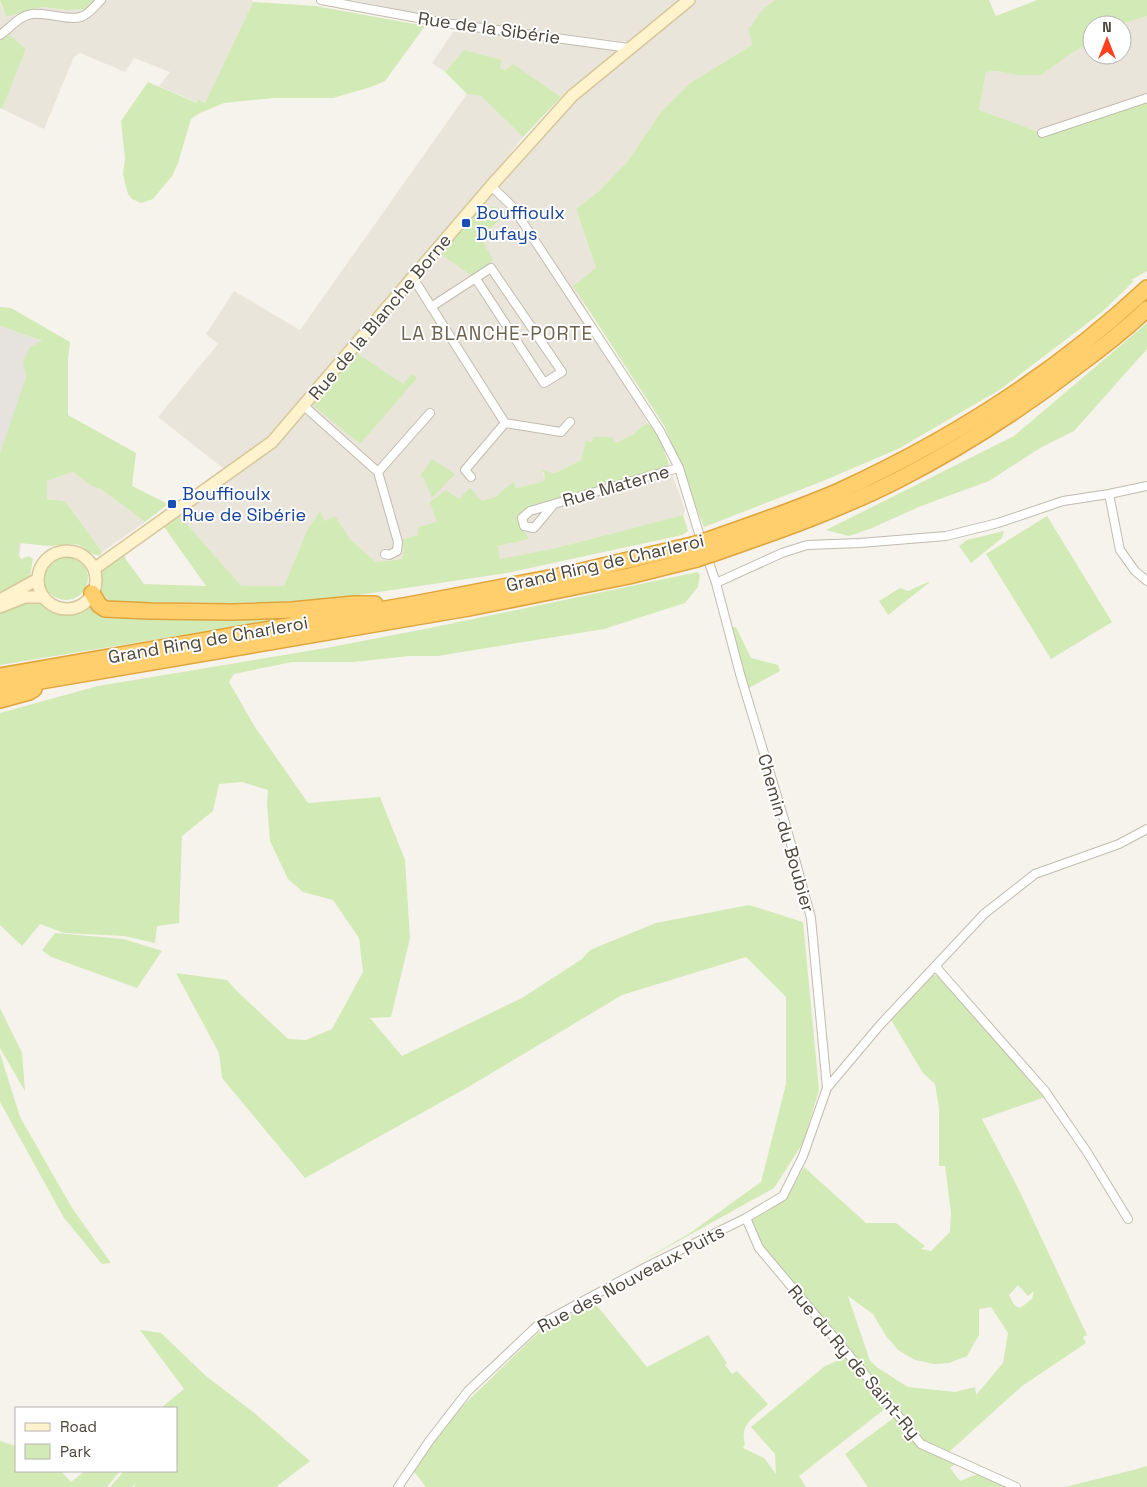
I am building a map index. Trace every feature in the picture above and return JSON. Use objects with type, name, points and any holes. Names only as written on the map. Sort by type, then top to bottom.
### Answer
[{"type":"highway","name":"Grand Ring de Charleroi","points":[[710,547],[783,513],[838,491],[944,438],[994,407],[1041,374],[1092,336],[1147,288]]},
{"type":"highway","name":"Grand Ring de Charleroi","points":[[0,688],[499,602],[629,576],[710,547],[789,527],[844,505],[898,480],[1001,421],[1100,349],[1147,310]]},
{"type":"highway","name":"Grand Ring de Charleroi","points":[[0,676],[414,604],[694,552]]},
{"type":"highway","points":[[92,594],[99,605],[105,609],[142,611],[231,612],[292,610],[354,604],[414,604]]},
{"type":"highway","points":[[0,700],[29,692],[47,680]]},
{"type":"street","points":[[0,35],[9,29],[16,20],[33,14],[78,19],[86,15],[101,0]]},
{"type":"street","name":"Rue de la Sibérie","points":[[320,0],[445,23],[629,48]]},
{"type":"street","name":"Rue de la Blanche Borne","points":[[94,569],[125,545],[272,442],[411,278],[572,96],[689,0]]},
{"type":"street","points":[[0,28],[9,29]]},
{"type":"street","points":[[1042,133],[1147,98]]},
{"type":"street","name":"Chemin du Boubier","points":[[491,186],[512,206],[584,313],[660,430],[678,468],[716,583],[740,674],[786,826],[811,918],[827,1088]]},
{"type":"street","points":[[431,308],[491,268],[562,372],[544,384],[476,279]]},
{"type":"street","points":[[411,278],[505,423],[561,432],[570,422]]},
{"type":"street","points":[[304,406],[378,472],[398,542],[398,551],[388,555],[385,554]]},
{"type":"street","points":[[378,472],[430,413]]},
{"type":"street","points":[[471,477],[465,470],[505,423]]},
{"type":"street","name":"Rue Materne","points":[[554,504],[678,468]]},
{"type":"street","points":[[716,583],[782,553],[807,545],[860,544],[946,536],[998,523],[1062,501],[1147,486]]},
{"type":"street","points":[[1109,494],[1120,550],[1135,571],[1147,581]]},
{"type":"street","points":[[61,551],[71,551],[80,554],[88,560],[94,569],[96,583],[92,594],[82,604],[69,608],[55,606],[44,597],[39,589],[38,573],[44,562],[52,555],[61,551]]},
{"type":"street","points":[[0,600],[38,579]]},
{"type":"street","points":[[0,607],[25,597],[44,597]]},
{"type":"street","points":[[827,1088],[880,1024],[984,914],[1035,874],[1119,844],[1147,829]]},
{"type":"street","points":[[935,966],[1045,1091],[1087,1152],[1128,1219]]},
{"type":"street","name":"Rue des Nouveaux Puits","points":[[398,1487],[430,1440],[468,1391],[537,1326],[648,1266],[746,1218],[783,1196],[803,1156],[827,1088]]},
{"type":"street","name":"Rue du Ry de Saint-Ry","points":[[746,1218],[758,1248],[922,1444],[1016,1487]]},
{"type":"shaded area","points":[[94,0],[252,0],[253,2],[205,103],[198,101],[198,103],[159,86],[170,72],[134,58],[125,72],[80,53],[74,57],[44,129],[2,109],[26,49],[0,35],[0,3],[6,17],[43,7],[66,10],[86,9]]},
{"type":"shaded area","points":[[354,0],[682,0],[627,42],[438,18]]},
{"type":"shaded area","points":[[693,0],[775,0],[763,9],[752,45],[690,83],[661,112],[627,162],[599,191],[576,209],[596,268],[574,286],[648,424],[642,426],[635,434],[616,444],[587,441],[581,460],[555,473],[542,471],[546,481],[516,488],[514,481],[495,497],[438,522],[418,527],[418,535],[404,547],[402,559],[376,562],[350,539],[335,517],[325,521],[320,512],[307,532],[284,586],[240,586],[179,515],[271,446],[567,102]]},
{"type":"shaded area","points":[[1147,16],[1147,98],[1042,133],[979,110],[986,72],[998,71],[1016,75],[1066,57],[1082,47],[1082,65],[1132,65],[1132,21]]},
{"type":"shaded area","points":[[469,31],[617,50],[576,87],[561,97],[513,65],[505,70],[500,68],[502,60],[464,50],[445,72],[432,63],[453,32]]},
{"type":"shaded area","points":[[467,94],[481,96],[523,137],[492,177],[266,439],[224,469],[158,417],[218,344],[206,334],[234,291],[300,330]]},
{"type":"shaded area","points":[[0,326],[49,344],[30,490],[16,575],[0,587]]},
{"type":"shaded area","points":[[669,465],[685,510],[683,515],[556,548],[500,560],[497,546],[525,540],[529,537],[519,521],[523,512],[529,508]]},
{"type":"shaded area","points":[[73,472],[91,486],[101,489],[145,522],[102,552],[68,505],[63,501],[47,499],[46,481]]},
{"type":"green space","points":[[0,0],[94,0],[86,9],[66,10],[43,7],[6,17]]},
{"type":"green space","points":[[775,0],[989,0],[996,16],[1037,0],[1147,0],[1147,16],[1132,21],[1132,15],[1082,15],[1082,47],[1041,75],[1016,75],[998,71],[986,72],[979,110],[1042,133],[1041,137],[1147,101],[1147,271],[1131,280],[1134,281],[1102,312],[1001,389],[898,449],[823,481],[704,527],[665,427],[573,286],[596,268],[576,209],[599,191],[627,162],[661,112],[690,83],[752,45],[749,29],[763,9]]},
{"type":"green space","points":[[253,2],[316,6],[425,26],[385,81],[371,87],[333,98],[274,98],[224,103],[200,113],[191,119],[178,163],[172,176],[153,199],[141,203],[132,199],[128,194],[123,174],[125,159],[121,121],[148,82],[197,103],[198,100],[205,103]]},
{"type":"green space","points":[[6,32],[26,49],[2,109],[0,108],[0,35]]},
{"type":"green space","points":[[464,50],[502,60],[500,68],[505,70],[513,64],[561,97],[523,137],[481,96],[467,94],[445,72]]},
{"type":"green space","points":[[480,207],[495,207],[509,211],[481,237],[493,261],[472,276],[438,252]]},
{"type":"green space","points":[[0,307],[11,308],[70,342],[68,360],[68,415],[136,453],[132,486],[168,504],[145,522],[101,489],[91,486],[73,472],[47,481],[47,499],[63,501],[68,505],[102,552],[99,556],[88,552],[79,545],[73,544],[49,546],[19,543],[18,554],[21,559],[29,556],[33,559],[30,576],[0,597],[0,454],[26,377],[23,362],[30,347],[42,341],[0,326]]},
{"type":"green space","points":[[1147,323],[1147,349],[1074,431],[1040,448],[989,481],[921,506],[872,528],[849,536],[826,530],[1014,436]]},
{"type":"green space","points":[[355,352],[403,384],[412,374],[417,378],[360,444],[314,406],[315,402]]},
{"type":"green space","points":[[648,424],[657,429],[669,465],[529,508],[523,512],[519,521],[529,538],[498,546],[500,559],[556,548],[683,515],[688,531],[682,535],[507,573],[318,601],[227,603],[104,602],[98,591],[103,568],[122,551],[144,584],[206,586],[162,524],[179,515],[241,586],[284,586],[307,531],[320,511],[325,521],[335,516],[350,539],[376,562],[402,559],[404,547],[402,540],[418,535],[418,527],[437,522],[430,502],[446,490],[459,499],[470,488],[482,501],[495,497],[514,481],[516,488],[545,481],[544,473],[541,470],[555,473],[581,460],[586,441],[592,442],[593,437],[612,437],[616,443]]},
{"type":"green space","points":[[432,459],[455,474],[432,498],[424,478],[420,476]]},
{"type":"green space","points":[[1047,516],[1112,622],[1051,659],[986,554]]},
{"type":"green space","points":[[1004,531],[1002,538],[971,563],[959,546],[967,540]]},
{"type":"green space","points":[[62,556],[70,556],[82,562],[88,578],[82,594],[70,600],[62,600],[50,594],[44,582],[44,574],[50,562]]},
{"type":"green space","points":[[698,572],[700,575],[698,587],[685,603],[604,629],[438,656],[409,656],[354,662],[292,662],[234,674],[229,682],[255,727],[308,803],[380,797],[405,860],[410,938],[391,1017],[370,1018],[402,1056],[522,998],[582,959],[590,950],[656,923],[749,905],[803,922],[819,1090],[803,1143],[774,1188],[630,1268],[690,1233],[761,1182],[786,1084],[786,997],[746,957],[622,995],[470,1086],[305,1178],[222,1078],[219,1053],[176,973],[227,980],[288,1039],[306,1040],[332,1029],[363,972],[359,938],[333,900],[303,892],[288,879],[270,841],[267,803],[268,790],[242,782],[219,784],[213,811],[182,836],[179,923],[157,926],[155,943],[124,936],[64,933],[40,924],[22,946],[0,925],[0,713],[98,686],[326,648]]},
{"type":"green space","points":[[930,582],[888,615],[879,601],[900,588],[908,591]]},
{"type":"green space","points":[[34,598],[48,608],[61,612],[75,611],[90,604],[282,614],[280,619],[0,665],[0,612]]},
{"type":"green space","points":[[736,627],[751,658],[778,665],[780,671],[749,688],[731,628]]},
{"type":"green space","points":[[55,933],[124,939],[162,951],[137,988],[51,957],[42,950]]},
{"type":"green space","points":[[934,975],[939,976],[1048,1096],[982,1119],[1018,1188],[1087,1335],[1083,1337],[1086,1343],[1022,1386],[949,1452],[923,1441],[760,1246],[751,1220],[787,1198],[804,1167],[866,1223],[896,1223],[925,1246],[921,1249],[931,1251],[950,1232],[951,1213],[945,1166],[939,1166],[939,1108],[935,1084],[923,1073],[891,1020],[929,978]],"holes":[[[1018,1285],[1028,1296],[1034,1291],[1032,1299],[1020,1308],[1014,1305],[1009,1295]],[[848,1296],[873,1314],[886,1336],[898,1350],[915,1360],[934,1364],[949,1363],[967,1356],[979,1335],[979,1309],[991,1307],[1008,1333],[1003,1363],[976,1395],[975,1387],[955,1392],[908,1387],[870,1361]]]},
{"type":"green space","points":[[0,1008],[22,1053],[25,1091],[0,1048]]},
{"type":"green space","points":[[0,1053],[20,1117],[72,1208],[111,1263],[102,1264],[64,1218],[0,1102]]},
{"type":"green space","points":[[594,1302],[647,1367],[708,1335],[727,1363],[725,1365],[732,1374],[737,1371],[768,1404],[746,1426],[743,1448],[764,1458],[776,1474],[775,1454],[751,1427],[825,1366],[847,1357],[886,1408],[799,1476],[806,1487],[426,1487],[413,1470],[443,1425],[538,1333]]},
{"type":"green space","points":[[140,1330],[161,1333],[206,1376],[253,1412],[310,1461],[276,1487],[134,1487],[136,1483],[132,1487],[110,1487],[123,1472],[178,1472],[178,1407],[162,1407],[184,1389]]},
{"type":"green space","points":[[895,1417],[921,1446],[955,1464],[950,1468],[960,1481],[978,1474],[1005,1487],[868,1487],[845,1454]]},
{"type":"green space","points":[[0,1441],[15,1446],[15,1472],[62,1472],[71,1482],[84,1472],[119,1472],[107,1487],[0,1487]]},
{"type":"green space","points":[[1147,1466],[1147,1487],[1065,1487],[1137,1469]]},
{"type":"place","name":"Bouffioulx Dufays","points":[[466,223]]},
{"type":"place","name":"Bouffioulx Rue de Sibérie","points":[[172,504]]},
{"type":"district","name":"LA BLANCHE-PORTE","points":[[497,333]]}]
